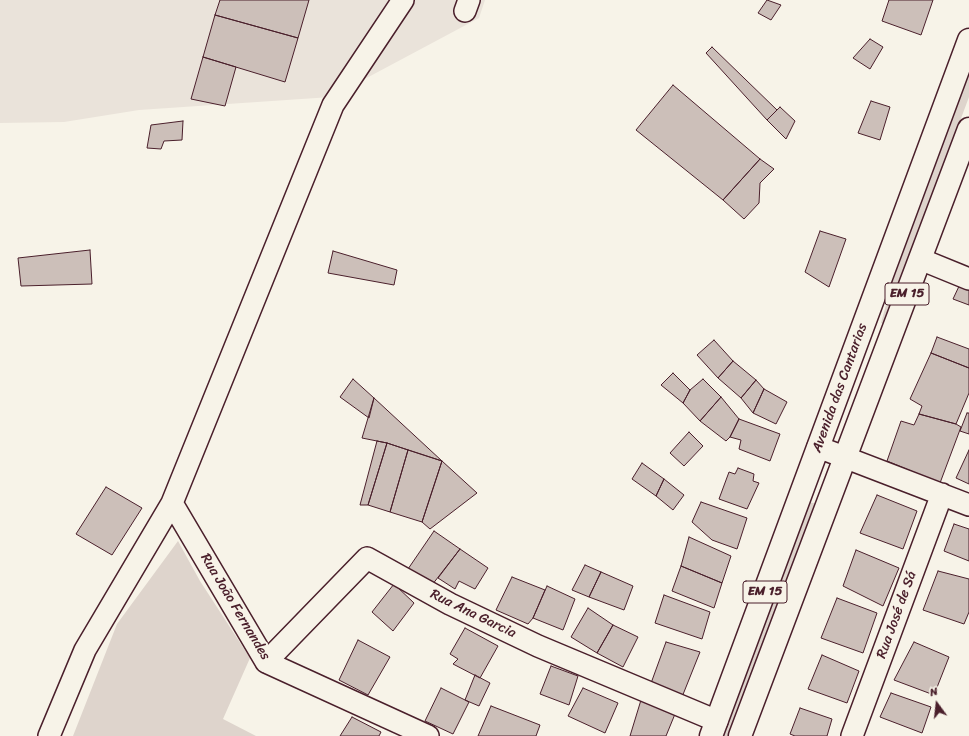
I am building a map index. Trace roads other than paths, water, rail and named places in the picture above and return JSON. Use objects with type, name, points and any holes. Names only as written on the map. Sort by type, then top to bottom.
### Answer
[{"type":"main road","name":"Avenida das Cantarias","points":[[714,729],[969,40]]},
{"type":"main road","name":"Avenida das Cantarias","points":[[740,736],[969,128]]},
{"type":"street","points":[[49,736],[85,650],[172,503],[333,105],[403,0]]},
{"type":"street","points":[[920,259],[969,279]]},
{"type":"street","points":[[818,447],[969,505]]},
{"type":"street","name":"Rua José de Sá","points":[[852,736],[942,494]]},
{"type":"street","name":"Rua João Fernandes","points":[[172,503],[266,662],[428,736]]},
{"type":"street","name":"Rua Ana Garcia","points":[[266,662],[367,558],[450,604],[714,729]]}]
